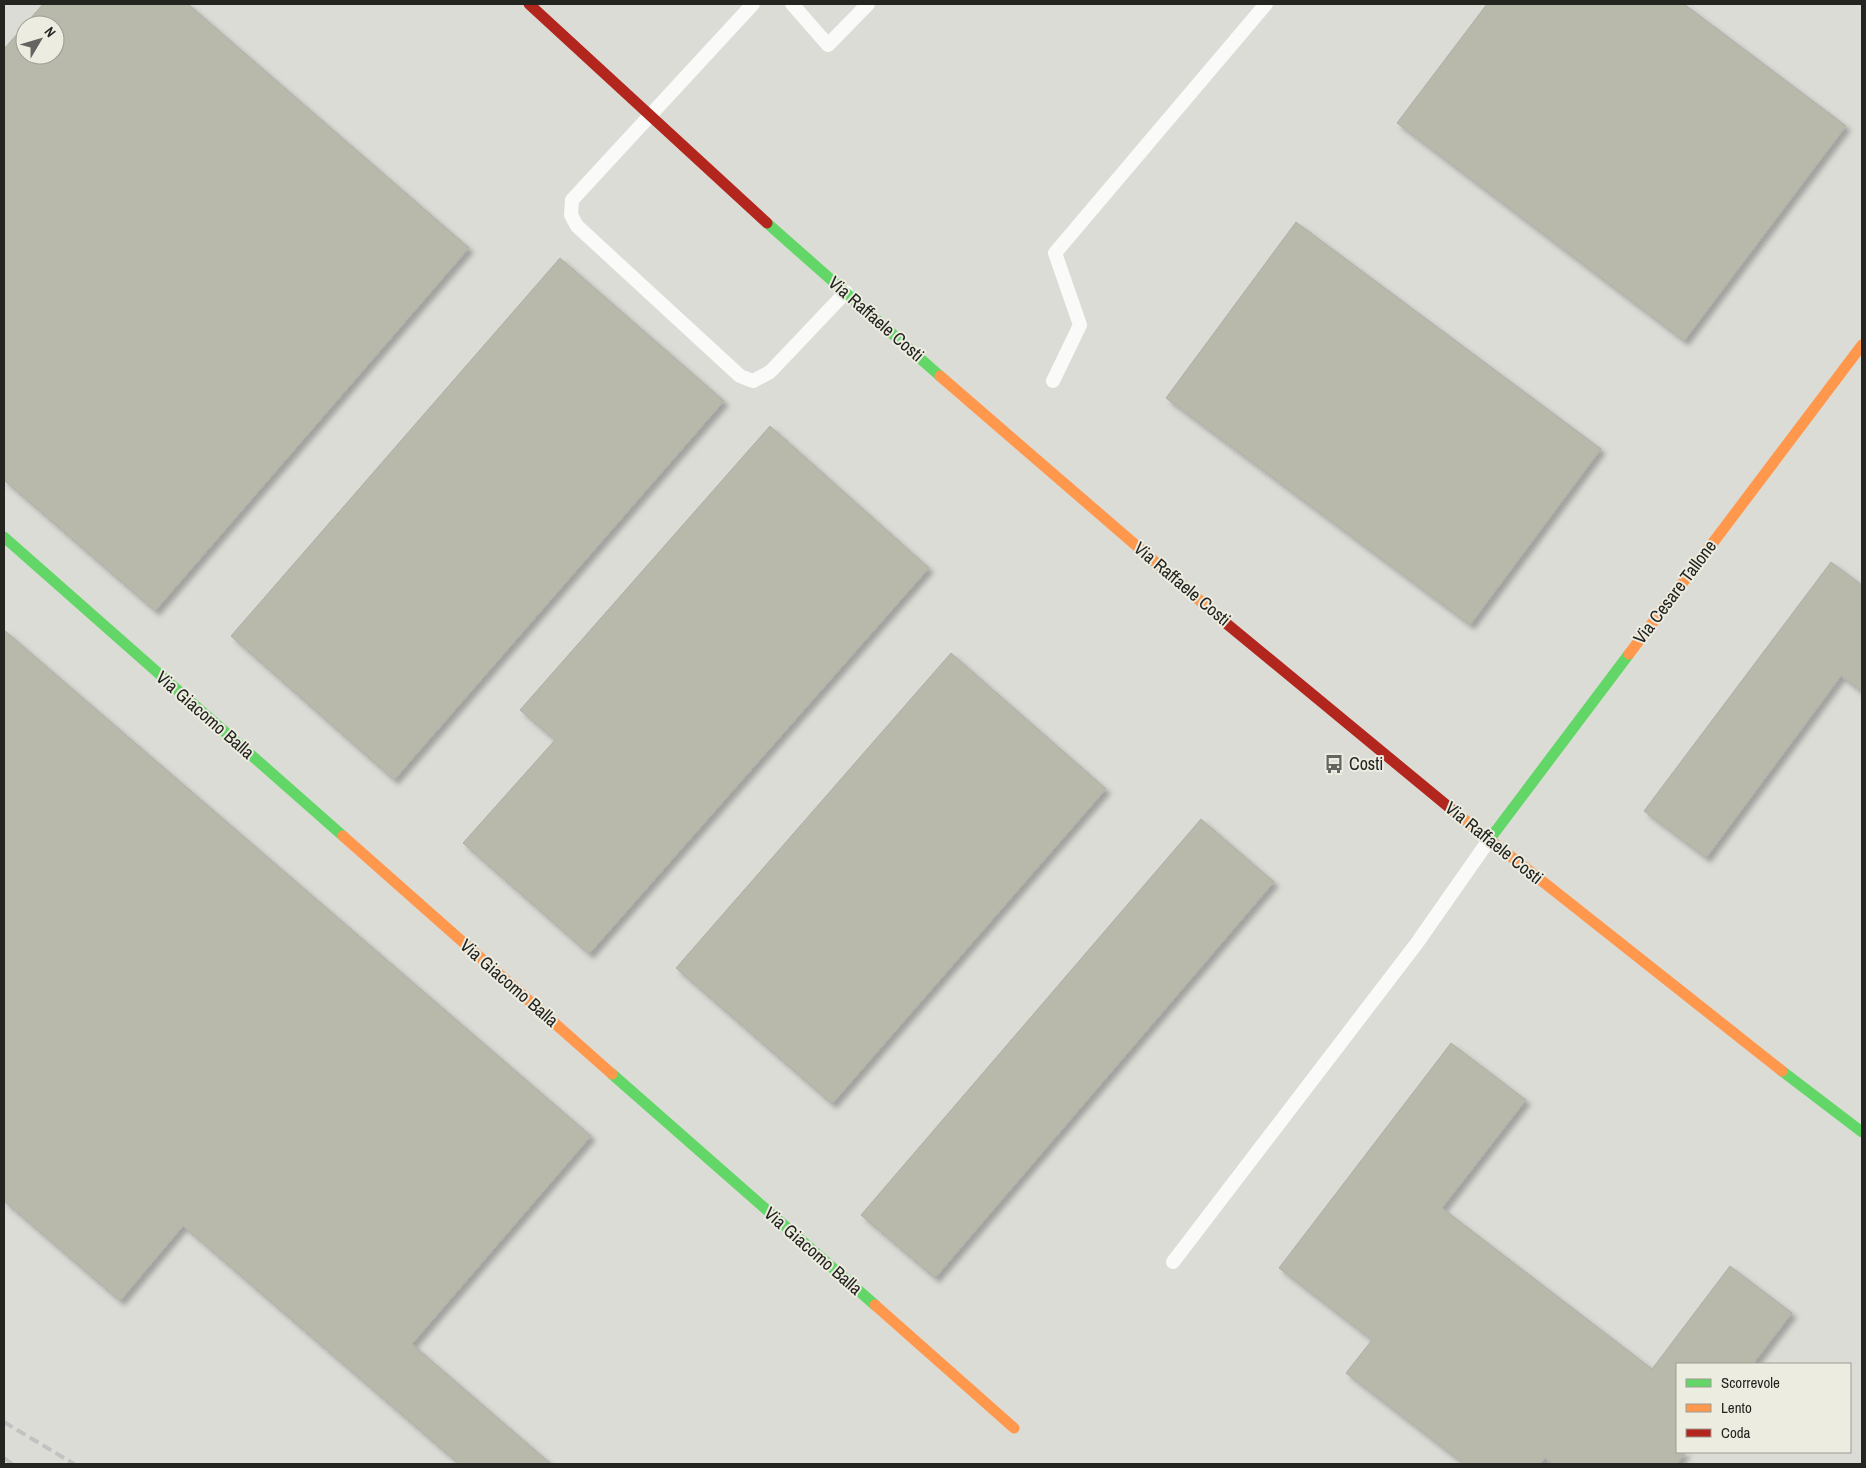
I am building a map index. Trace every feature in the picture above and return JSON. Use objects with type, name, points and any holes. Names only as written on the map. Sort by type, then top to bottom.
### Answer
[{"type":"street","name":"Via Raffaele Costi","points":[[529,4],[709,172],[1107,521],[1489,840],[1862,1132]]},
{"type":"street","name":"Via Cesare Tallone","points":[[1489,840],[1862,345]]},
{"type":"street","name":"Via Giacomo Balla","points":[[4,537],[1014,1428]]},
{"type":"lane","points":[[753,4],[648,115],[572,200],[571,215],[577,226],[740,376],[753,381],[770,372],[846,292]]},
{"type":"lane","points":[[792,4],[828,45],[868,4]]},
{"type":"lane","points":[[1053,381],[1080,325],[1055,253],[1266,4]]},
{"type":"lane","points":[[1173,1262],[1423,935],[1489,840]]},
{"type":"building","points":[[43,4],[188,4],[469,248],[155,611],[4,480],[4,49],[15,36],[15,65],[65,65],[65,15],[33,15]]},
{"type":"building","points":[[1487,4],[1684,4],[1846,126],[1684,341],[1397,123]]},
{"type":"building","points":[[1296,222],[1601,449],[1470,625],[1166,398]]},
{"type":"building","points":[[560,258],[724,401],[394,780],[231,636]]},
{"type":"building","points":[[770,426],[929,568],[589,954],[463,843],[555,740],[520,710]]},
{"type":"building","points":[[1831,562],[1862,585],[1862,692],[1841,676],[1706,858],[1644,811]]},
{"type":"building","points":[[4,630],[591,1136],[412,1344],[551,1464],[459,1464],[183,1226],[120,1301],[4,1201]]},
{"type":"building","points":[[951,653],[1106,789],[832,1104],[676,968]]},
{"type":"building","points":[[1201,819],[1274,882],[935,1278],[861,1215]]},
{"type":"building","points":[[1451,1043],[1526,1100],[1442,1208],[1652,1369],[1730,1266],[1792,1313],[1754,1363],[1676,1363],[1676,1453],[1685,1453],[1677,1464],[1553,1464],[1545,1458],[1540,1464],[1464,1464],[1346,1373],[1372,1340],[1279,1268]]},
{"type":"railway","points":[[4,1422],[74,1464]]},
{"type":"railway","points":[[4,1458],[12,1464]]},
{"type":"traffic: fast","points":[[767,223],[940,376]]},
{"type":"traffic: fast","points":[[4,537],[343,836]]},
{"type":"traffic: fast","points":[[1489,840],[1629,654]]},
{"type":"traffic: fast","points":[[1782,1071],[1862,1132]]},
{"type":"traffic: fast","points":[[612,1074],[875,1305]]},
{"type":"traffic: slow","points":[[1629,654],[1862,345]]},
{"type":"traffic: slow","points":[[940,376],[1227,624]]},
{"type":"traffic: slow","points":[[1456,813],[1782,1071]]},
{"type":"traffic: slow","points":[[343,836],[612,1074]]},
{"type":"traffic: slow","points":[[875,1305],[1014,1428]]},
{"type":"traffic: jam","points":[[529,4],[767,223]]},
{"type":"traffic: jam","points":[[1227,624],[1456,813]]},
{"type":"place","name":"Costi","points":[[1334,764]]}]
